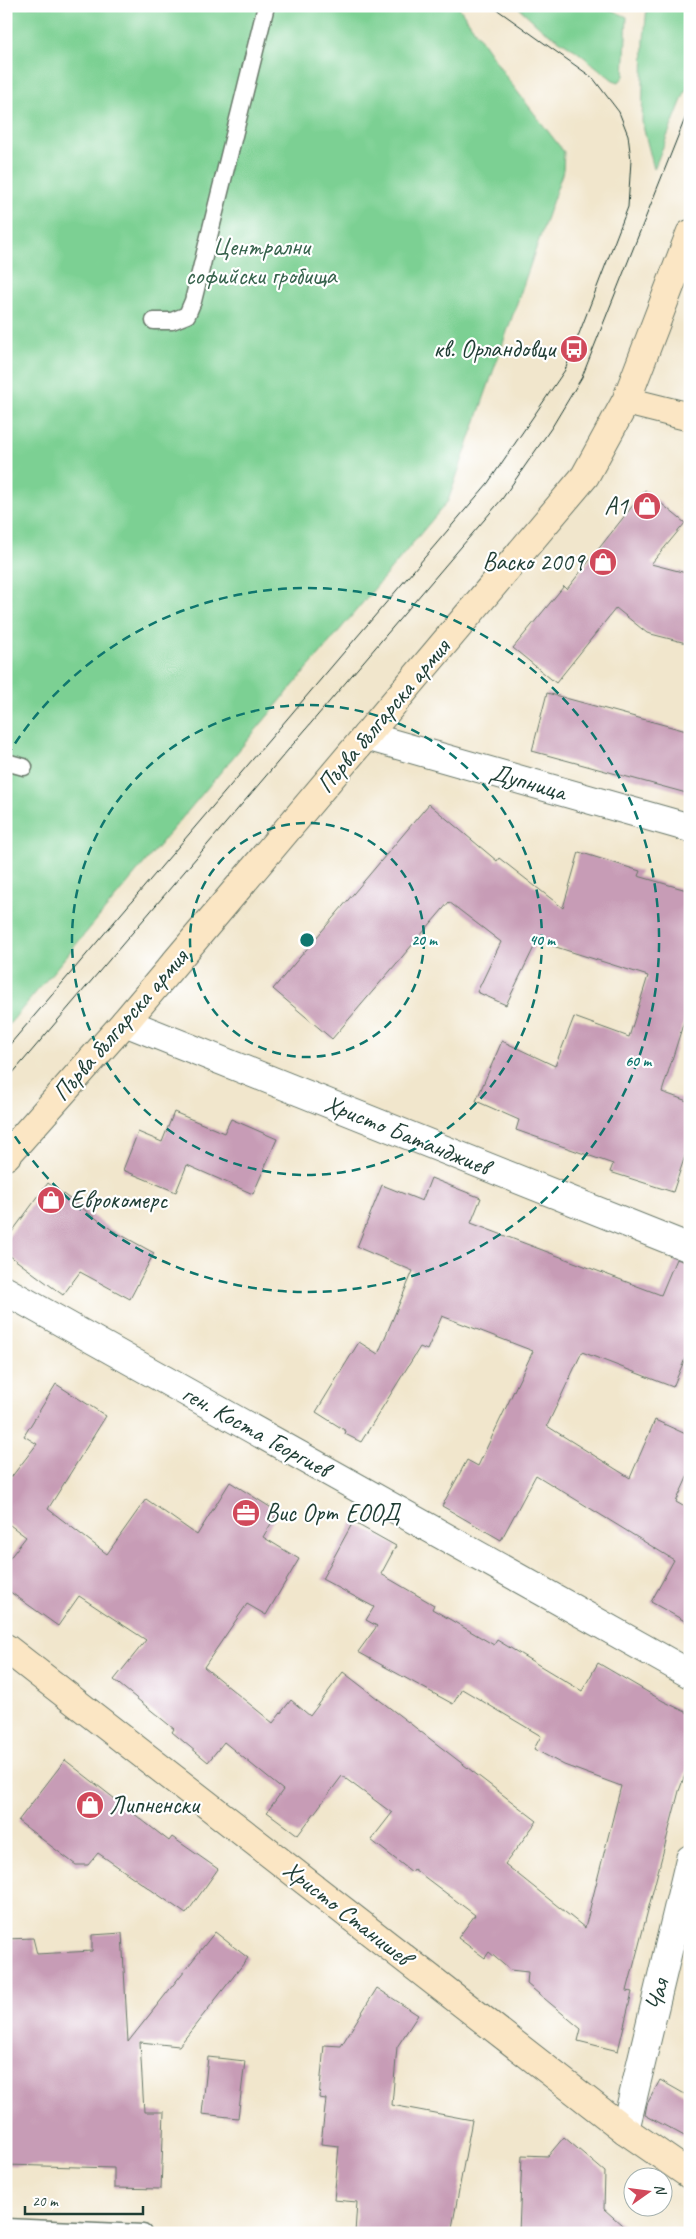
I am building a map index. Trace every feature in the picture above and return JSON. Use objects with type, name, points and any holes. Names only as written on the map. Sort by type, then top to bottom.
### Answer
[{"type":"street","name":"Първа българска армия","points":[[6,1156],[125,1022],[586,476],[626,401],[690,234]]},
{"type":"street","points":[[626,401],[690,417]]},
{"type":"street","name":"Дупница","points":[[366,736],[690,828]]},
{"type":"street","name":"Христо Батанджиев","points":[[125,1022],[690,1248]]},
{"type":"street","name":"ген. Коста Георгиев","points":[[6,1291],[690,1674]]},
{"type":"street","name":"Христо Станишев","points":[[6,1648],[625,2130],[690,2175]]},
{"type":"street","name":"Чая","points":[[625,2130],[690,1859]]},
{"type":"lane","points":[[154,321],[172,321],[187,315],[193,301],[266,6]]},
{"type":"lane","points":[[6,762],[24,767]]},
{"type":"lane","points":[[6,2227],[143,2233]]},
{"type":"green space","name":"Централни софийски гробища","points":[[6,6],[458,6],[510,82],[564,152],[563,171],[448,501],[6,1028]]},
{"type":"green space","points":[[517,6],[603,6],[627,17],[624,76],[619,82],[613,80],[575,50],[542,29]]},
{"type":"green space","points":[[647,6],[690,6],[690,80],[654,169],[642,122],[644,39]]},
{"type":"building","points":[[645,490],[685,523],[651,564],[690,574],[690,644],[647,633],[616,608],[556,683],[513,648],[564,586],[567,589]]},
{"type":"building","points":[[547,693],[690,732],[690,794],[532,751]]},
{"type":"building","points":[[429,804],[497,861],[499,858],[563,908],[579,852],[640,871],[638,876],[690,891],[690,1002],[662,1092],[690,1102],[690,1141],[673,1192],[610,1172],[613,1164],[516,1130],[519,1120],[476,1101],[502,1041],[555,1066],[574,1017],[629,1037],[648,976],[537,941],[506,1005],[477,992],[501,942],[449,902],[332,1039],[273,989]]},
{"type":"building","points":[[174,1112],[224,1133],[231,1119],[277,1139],[253,1194],[187,1165],[176,1192],[123,1170],[138,1132],[162,1142]]},
{"type":"building","points":[[431,1178],[481,1198],[471,1223],[661,1295],[676,1259],[690,1263],[690,1347],[673,1387],[582,1352],[547,1426],[630,1478],[655,1420],[690,1436],[690,1471],[676,1502],[690,1510],[690,1624],[651,1602],[674,1560],[536,1475],[501,1540],[442,1506],[467,1460],[478,1466],[533,1351],[442,1316],[427,1350],[420,1347],[361,1442],[345,1434],[346,1431],[316,1412],[359,1342],[378,1354],[413,1271],[357,1247],[382,1185],[422,1201]]},
{"type":"building","points":[[48,1183],[112,1230],[154,1253],[130,1299],[80,1272],[63,1295],[6,1253],[6,1240]]},
{"type":"building","points":[[56,1384],[106,1416],[48,1509],[107,1554],[146,1499],[197,1535],[230,1482],[278,1512],[263,1537],[299,1559],[266,1615],[247,1604],[204,1667],[273,1723],[291,1700],[310,1716],[343,1672],[537,1821],[505,1864],[585,1928],[621,1786],[564,1765],[534,1749],[541,1736],[462,1689],[453,1704],[358,1652],[377,1626],[366,1620],[374,1607],[322,1579],[353,1522],[396,1546],[381,1574],[434,1605],[432,1609],[494,1645],[497,1640],[582,1691],[598,1663],[663,1701],[690,1714],[690,1761],[679,1791],[627,1991],[632,1992],[618,2051],[578,2041],[581,2029],[527,1984],[528,1972],[510,1970],[489,1952],[485,1958],[458,1938],[475,1915],[414,1869],[412,1872],[371,1840],[392,1813],[342,1776],[298,1835],[267,1812],[283,1790],[224,1742],[208,1762],[172,1732],[174,1729],[114,1680],[146,1640],[79,1596],[58,1626],[6,1589],[6,1563],[26,1537],[6,1522],[6,1484],[37,1444],[24,1436]]},
{"type":"building","points":[[65,1760],[169,1841],[172,1837],[218,1869],[186,1914],[98,1853],[88,1865],[76,1865],[18,1821]]},
{"type":"building","points":[[215,1932],[248,1958],[179,2046],[140,2042],[144,2112],[164,2112],[161,2189],[114,2188],[114,2168],[6,2165],[6,1939],[33,1938],[37,1954],[92,1951],[92,1935],[122,1933],[128,2042]]},
{"type":"building","points":[[377,1988],[418,2015],[397,2047],[392,2105],[472,2120],[451,2233],[355,2233],[357,2202],[334,2200],[339,2146],[321,2144],[326,2099],[319,2098],[324,2045],[341,2046]]},
{"type":"building","points":[[208,2057],[245,2061],[238,2118],[202,2114]]},
{"type":"building","points":[[660,2080],[690,2097],[690,2139],[645,2115],[647,2104]]},
{"type":"building","points":[[564,2137],[605,2172],[604,2209],[631,2233],[519,2233],[522,2155],[548,2156]]},
{"type":"tram line","points":[[6,1049],[488,483],[565,370],[628,207],[631,160],[628,135],[619,112],[593,78],[492,6]]},
{"type":"tram line","points":[[6,1081],[502,499],[552,427],[582,377],[690,106]]},
{"type":"place","name":"кв. Орландовци","points":[[574,349]]},
{"type":"place","name":"A1","points":[[647,506]]},
{"type":"place","name":"Васко 2009","points":[[603,562]]},
{"type":"place","name":"Еврокомерс","points":[[51,1200]]},
{"type":"place","name":"Вис Орт ЕООД","points":[[246,1513]]},
{"type":"place","name":"Липненски","points":[[90,1805]]}]
